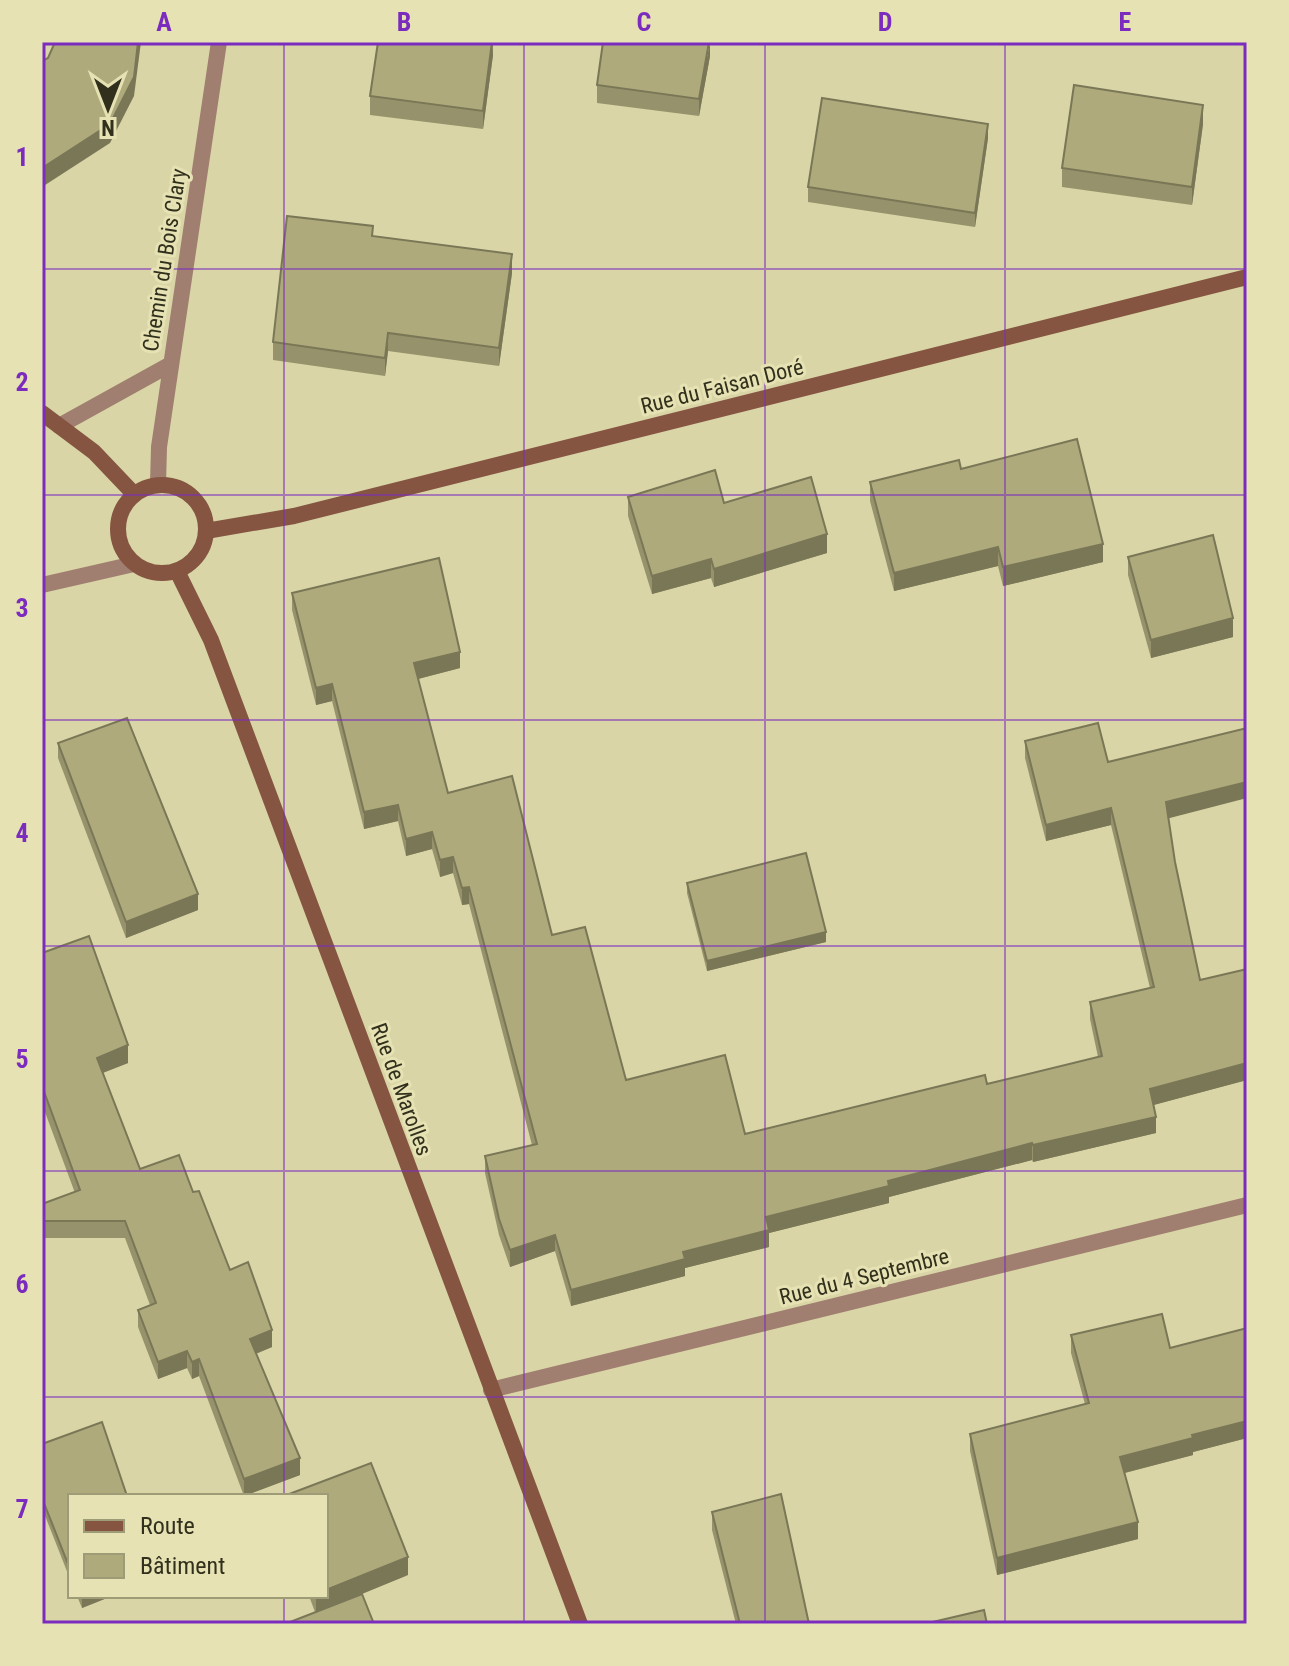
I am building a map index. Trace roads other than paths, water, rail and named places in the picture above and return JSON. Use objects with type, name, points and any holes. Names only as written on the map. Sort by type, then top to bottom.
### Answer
[{"type":"street","name":"Chemin du Bois Clary","points":[[158,484],[159,447],[219,42]]},
{"type":"street","name":"Rue du Faisan Doré","points":[[206,531],[294,516],[1247,277]]},
{"type":"street","points":[[59,426],[171,364]]},
{"type":"street","points":[[42,413],[94,452],[134,494]]},
{"type":"street","points":[[158,484],[182,490],[201,506],[206,531],[198,555],[177,571],[155,573],[134,564],[119,542],[119,515],[134,494],[158,484]]},
{"type":"street","points":[[42,585],[134,564]]},
{"type":"street","name":"Rue de Marolles","points":[[177,571],[211,640],[580,1624]]},
{"type":"street","name":"Rue du 4 Septembre","points":[[491,1390],[1247,1205]]}]
